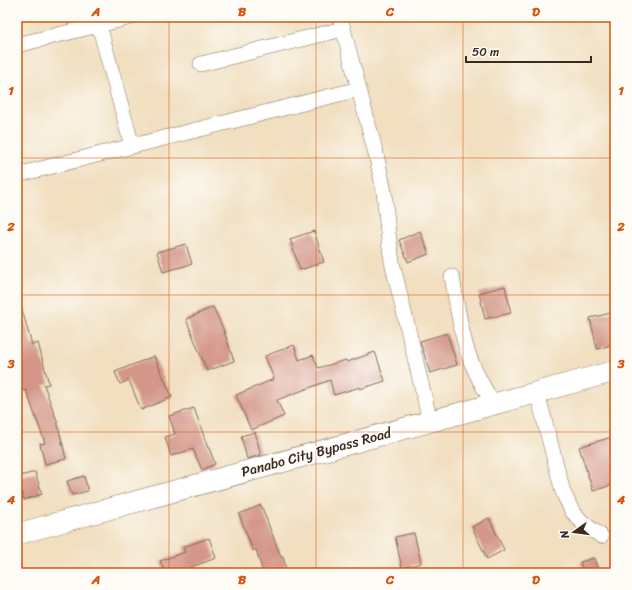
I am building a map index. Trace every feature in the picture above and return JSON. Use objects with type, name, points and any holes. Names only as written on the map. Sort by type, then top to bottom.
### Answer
[{"type":"main road","name":"Panabo City Bypass Road","points":[[17,534],[615,371]]},
{"type":"street","points":[[17,45],[131,17]]},
{"type":"street","points":[[201,64],[341,23],[376,154],[384,191],[392,262],[430,421]]},
{"type":"street","points":[[99,25],[132,146]]},
{"type":"street","points":[[17,175],[359,89]]},
{"type":"street","points":[[452,277],[469,355],[478,378],[493,404]]},
{"type":"street","points":[[536,392],[563,492],[572,512],[583,523],[601,536]]},
{"type":"building","points":[[314,231],[324,262],[300,270],[290,239]]},
{"type":"building","points":[[420,231],[429,254],[408,262],[399,240]]},
{"type":"building","points":[[186,244],[192,264],[163,272],[157,252]]},
{"type":"building","points":[[505,286],[511,313],[485,319],[479,293]]},
{"type":"building","points":[[17,306],[21,306],[32,345],[38,343],[49,384],[44,385],[57,421],[66,459],[45,464],[40,444],[45,443],[26,390],[22,391],[17,375],[17,372],[21,371],[17,356]]},
{"type":"building","points":[[213,307],[224,331],[234,361],[207,371],[186,319]]},
{"type":"building","points":[[615,312],[615,344],[597,349],[590,318]]},
{"type":"building","points":[[447,333],[457,365],[430,373],[420,341]]},
{"type":"building","points":[[294,345],[299,360],[313,355],[318,368],[346,360],[347,362],[375,352],[385,381],[334,395],[330,380],[277,400],[284,416],[251,430],[236,395],[274,379],[265,356]]},
{"type":"building","points":[[154,356],[172,397],[141,410],[129,380],[120,384],[115,372]]},
{"type":"building","points":[[194,408],[215,464],[202,470],[193,449],[171,456],[165,437],[175,434],[169,416]]},
{"type":"building","points":[[255,432],[261,455],[247,459],[241,436]]},
{"type":"building","points":[[615,436],[615,484],[593,491],[579,447]]},
{"type":"building","points":[[35,472],[42,494],[24,500],[17,477]]},
{"type":"building","points":[[84,476],[88,491],[72,495],[67,481]]},
{"type":"building","points":[[261,505],[281,557],[283,557],[287,573],[263,573],[256,549],[253,551],[239,514]]},
{"type":"building","points":[[489,518],[504,550],[487,559],[472,527]]},
{"type":"building","points":[[414,533],[421,563],[402,568],[395,537]]},
{"type":"building","points":[[209,538],[216,558],[186,569],[187,573],[165,573],[160,561],[185,552],[183,547]]},
{"type":"building","points":[[594,558],[599,573],[584,573],[580,562]]}]
